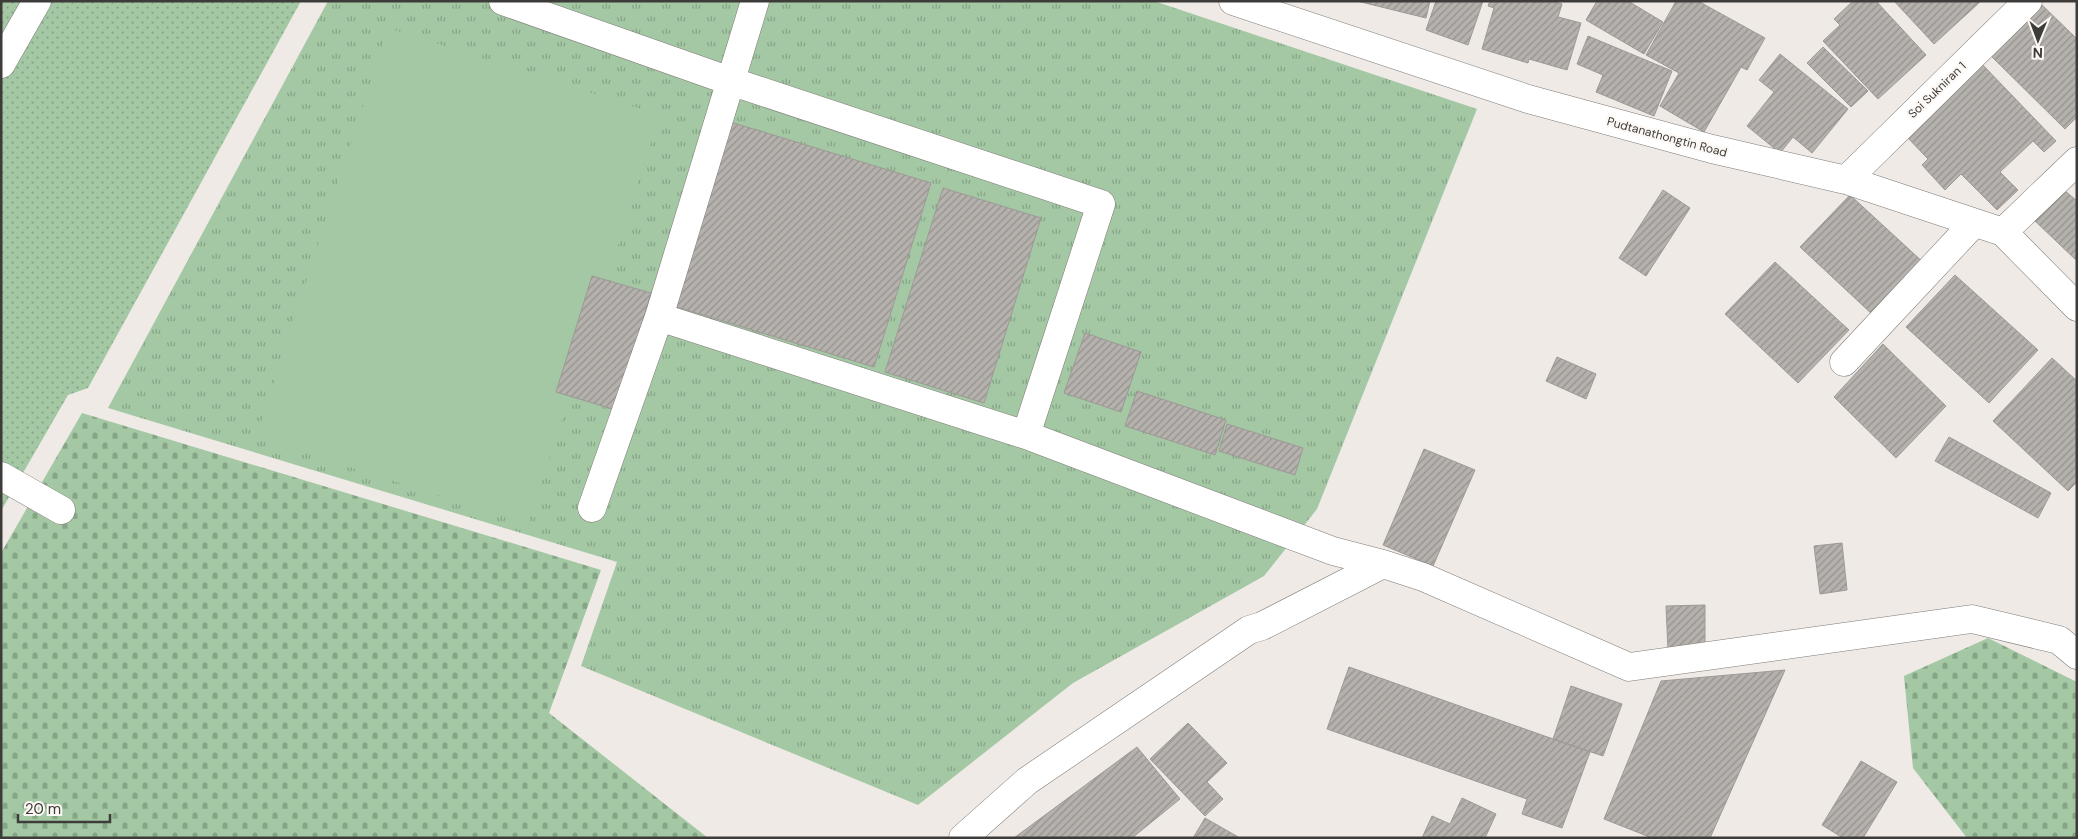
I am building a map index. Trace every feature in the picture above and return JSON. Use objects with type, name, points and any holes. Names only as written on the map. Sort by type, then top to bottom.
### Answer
[{"type":"street","points":[[1,64],[37,1]]},
{"type":"street","points":[[503,1],[730,81],[1101,204],[1026,435]]},
{"type":"street","points":[[592,508],[659,317],[755,1]]},
{"type":"street","name":"Pudtanathongtin Road","points":[[1233,1],[1528,99],[1712,149],[1846,180],[2003,232],[2077,307]]},
{"type":"street","name":"Soi Sukniran 1","points":[[1846,180],[2028,1]]},
{"type":"street","points":[[2003,232],[2077,161]]},
{"type":"street","points":[[1844,362],[1974,223]]},
{"type":"street","points":[[659,317],[1026,435],[1333,551],[1423,577],[1629,667],[1972,619],[2059,640],[2077,655]]},
{"type":"street","points":[[1,476],[61,510]]},
{"type":"street","points":[[963,838],[1027,780],[1249,630],[1262,626],[1383,564]]},
{"type":"green space","points":[[1,1],[301,1],[88,388],[68,395],[1,511]]},
{"type":"green space","points":[[328,1],[1154,1],[1477,109],[1317,509],[1264,576],[1073,683],[918,805],[581,666],[617,562],[108,408]]},
{"type":"green space","points":[[388,28],[660,115],[528,524],[256,437]]},
{"type":"green space","points":[[82,413],[601,570],[549,713],[708,838],[1,838],[1,553]]},
{"type":"green space","points":[[1988,638],[2077,682],[2077,838],[1967,838],[1913,768],[1904,676]]},
{"type":"building","points":[[1357,1],[1430,1],[1426,18]]},
{"type":"building","points":[[1436,1],[1483,1],[1468,45],[1426,30]]},
{"type":"building","points":[[1490,1],[1552,1],[1562,4],[1558,17],[1581,23],[1567,70],[1529,59],[1528,63],[1482,49],[1494,8],[1488,6]]},
{"type":"building","points":[[1597,1],[1628,1],[1663,22],[1644,54],[1586,20]]},
{"type":"building","points":[[1676,1],[1698,1],[1765,38],[1747,70],[1741,67],[1704,132],[1660,106],[1679,73],[1646,55]]},
{"type":"building","points":[[1853,1],[1876,1],[1926,55],[1878,99],[1823,41],[1840,25],[1834,19]]},
{"type":"building","points":[[1894,1],[1981,1],[1934,44]]},
{"type":"building","points":[[2038,1],[2077,39],[2077,117],[2065,129],[1987,52]]},
{"type":"building","points":[[1588,36],[1672,71],[1654,116],[1596,92],[1603,75],[1577,64]]},
{"type":"building","points":[[1823,47],[1868,91],[1851,107],[1807,63]]},
{"type":"building","points":[[1780,54],[1848,109],[1812,153],[1793,137],[1780,153],[1747,126],[1774,92],[1759,80]]},
{"type":"building","points":[[1980,62],[2056,141],[2044,152],[2033,141],[2000,172],[2018,190],[1997,210],[1961,174],[1945,190],[1922,165],[1928,159],[1906,136]]},
{"type":"building","points":[[727,121],[931,183],[874,367],[670,305]]},
{"type":"building","points":[[943,188],[1041,218],[984,403],[885,372]]},
{"type":"building","points":[[1663,190],[1690,208],[1646,276],[1619,258]]},
{"type":"building","points":[[2064,190],[2077,201],[2077,261],[2034,220]]},
{"type":"building","points":[[1850,195],[1924,263],[1874,316],[1800,247]]},
{"type":"building","points":[[1775,262],[1849,330],[1798,383],[1725,314]]},
{"type":"building","points":[[1955,275],[2038,350],[1989,403],[1906,327]]},
{"type":"building","points":[[592,276],[651,293],[616,410],[556,392]]},
{"type":"building","points":[[1085,333],[1141,352],[1121,412],[1064,393]]},
{"type":"building","points":[[1883,344],[1946,406],[1896,458],[1834,397]]},
{"type":"building","points":[[1557,357],[1596,374],[1586,399],[1546,381]]},
{"type":"building","points":[[2052,358],[2077,381],[2077,482],[2068,491],[1993,421]]},
{"type":"building","points":[[1137,391],[1226,420],[1215,455],[1125,426]]},
{"type":"building","points":[[1227,424],[1303,448],[1295,475],[1219,451]]},
{"type":"building","points":[[1949,437],[2051,493],[2038,518],[1935,461]]},
{"type":"building","points":[[1424,449],[1475,470],[1433,566],[1383,545]]},
{"type":"building","points":[[1842,543],[1847,590],[1820,594],[1814,546]]},
{"type":"building","points":[[1705,605],[1705,649],[1668,650],[1666,606]]},
{"type":"building","points":[[1349,667],[1590,752],[1562,828],[1522,814],[1527,799],[1327,729]]},
{"type":"building","points":[[1785,670],[1710,838],[1652,838],[1604,819],[1661,681]]},
{"type":"building","points":[[1571,686],[1622,704],[1603,756],[1553,739]]},
{"type":"building","points":[[1188,723],[1227,763],[1207,782],[1223,799],[1205,816],[1150,759]]},
{"type":"building","points":[[1137,747],[1180,799],[1132,838],[1014,838]]},
{"type":"building","points":[[1861,761],[1897,782],[1863,838],[1843,838],[1822,825]]},
{"type":"building","points":[[1462,798],[1496,814],[1485,838],[1422,838],[1432,816],[1450,824]]},
{"type":"building","points":[[1205,818],[1240,838],[1193,838]]}]
